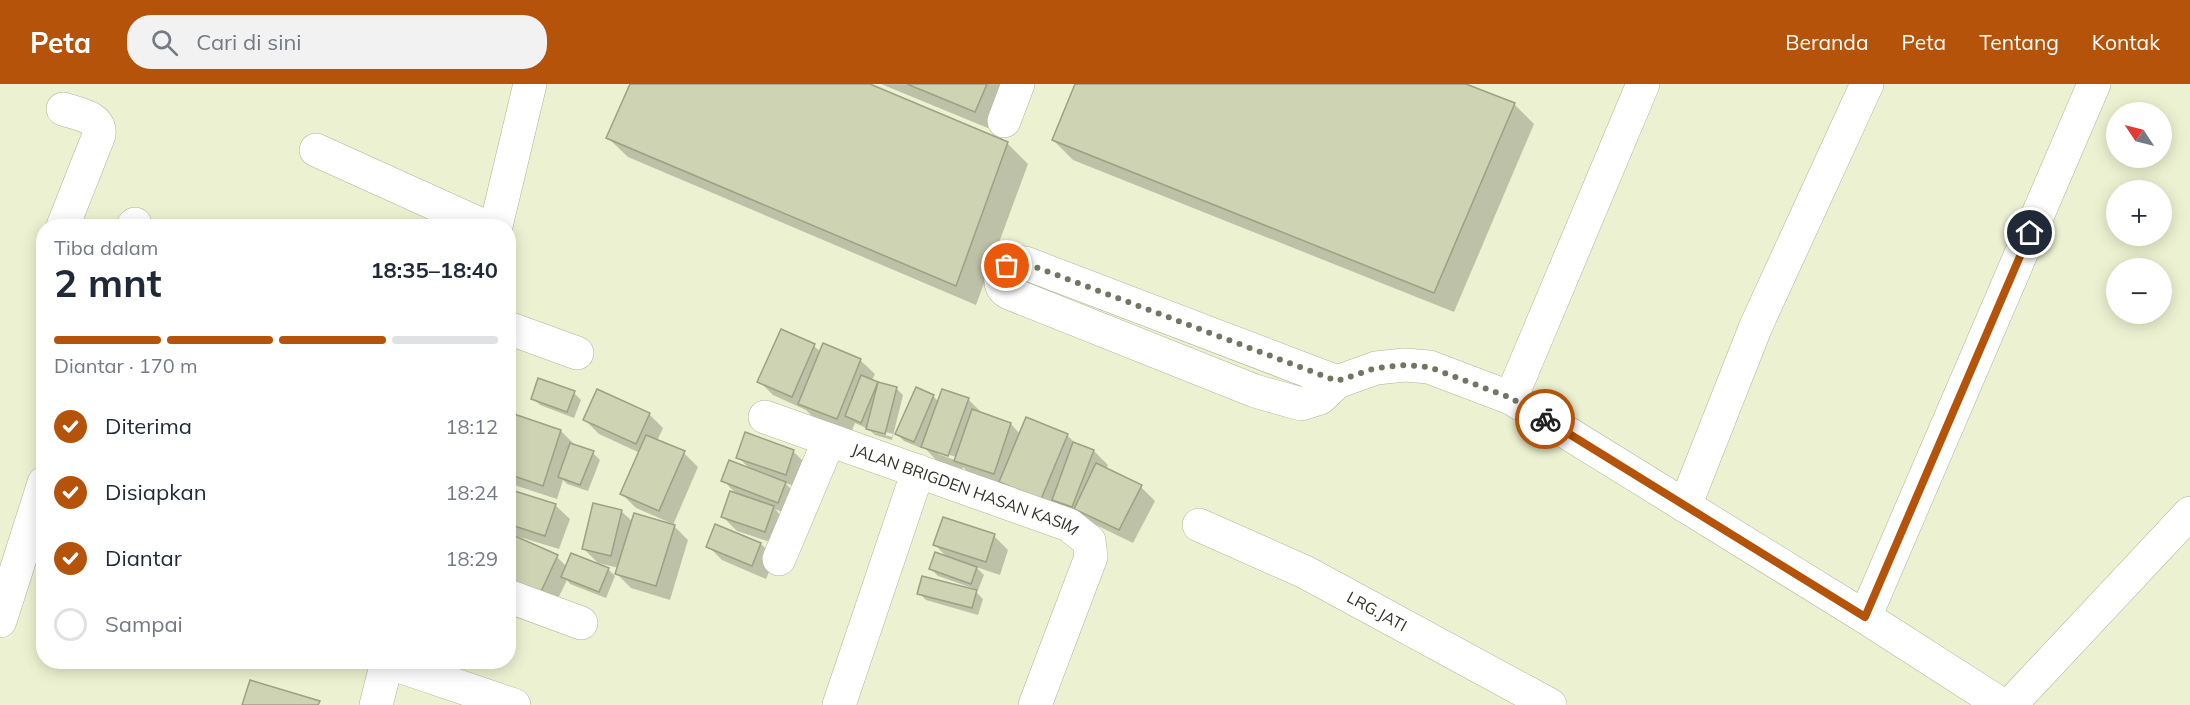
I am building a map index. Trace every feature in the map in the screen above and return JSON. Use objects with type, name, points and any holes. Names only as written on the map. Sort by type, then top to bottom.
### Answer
[{"type":"street","points":[[498,219],[530,84]]},
{"type":"street","points":[[1004,121],[1018,84]]},
{"type":"street","points":[[1511,398],[1644,84]]},
{"type":"street","points":[[1685,506],[1756,326],[1867,84]]},
{"type":"street","points":[[1865,617],[2094,84]]},
{"type":"street","points":[[63,109],[96,121],[100,128],[66,219]]},
{"type":"street","points":[[316,150],[469,219]]},
{"type":"street","points":[[1337,381],[1025,263],[1014,262],[1007,266],[1001,275],[1000,283],[1003,290],[1009,293],[1254,392],[1300,404],[1320,398],[1337,381],[1376,368],[1405,365],[1429,367],[1511,398],[1865,617],[2002,705]]},
{"type":"street","points":[[1180,361],[1194,327]]},
{"type":"street","points":[[516,330],[577,353]]},
{"type":"street","name":"JALAN BRIGDEN HASAN KASIM","points":[[765,417],[1069,525],[1089,540],[1092,557],[1035,705]]},
{"type":"street","points":[[779,559],[819,437]]},
{"type":"street","points":[[839,705],[918,471]]},
{"type":"street","points":[[0,621],[36,508]]},
{"type":"street","points":[[2010,705],[2190,513]]},
{"type":"street","name":"LRG.JATI","points":[[1199,525],[1305,572],[1550,705]]},
{"type":"street","points":[[516,599],[581,623]]},
{"type":"street","points":[[376,705],[385,669]]},
{"type":"street","points":[[408,669],[514,705]]},
{"type":"building","points":[[630,84],[870,84],[1008,142],[956,286],[606,138]]},
{"type":"building","points":[[907,84],[987,84],[975,112]]},
{"type":"building","points":[[1075,84],[1466,84],[1515,103],[1434,293],[1052,140]]},
{"type":"building","points":[[781,329],[815,344],[792,397],[757,382]]},
{"type":"building","points":[[823,343],[861,359],[837,419],[798,404]]},
{"type":"building","points":[[861,375],[878,382],[861,423],[845,416]]},
{"type":"building","points":[[538,378],[575,391],[567,412],[531,399]]},
{"type":"building","points":[[878,382],[897,387],[885,434],[866,429]]},
{"type":"building","points":[[916,387],[934,395],[914,442],[895,434]]},
{"type":"building","points":[[597,389],[650,413],[636,444],[583,420]]},
{"type":"building","points":[[942,389],[969,398],[948,456],[921,447]]},
{"type":"building","points":[[972,409],[1011,423],[994,474],[954,461]]},
{"type":"building","points":[[516,415],[561,430],[543,486],[516,477]]},
{"type":"building","points":[[1026,417],[1068,434],[1041,499],[999,482]]},
{"type":"building","points":[[745,432],[794,450],[786,475],[736,458]]},
{"type":"building","points":[[646,435],[685,451],[659,511],[620,494]]},
{"type":"building","points":[[1073,442],[1094,450],[1072,507],[1052,500]]},
{"type":"building","points":[[570,443],[594,451],[580,485],[558,477]]},
{"type":"building","points":[[729,460],[786,482],[778,503],[721,481]]},
{"type":"building","points":[[1096,463],[1142,485],[1119,530],[1074,509]]},
{"type":"building","points":[[730,491],[774,506],[765,532],[721,517]]},
{"type":"building","points":[[516,492],[556,504],[545,536],[516,527]]},
{"type":"building","points":[[593,503],[622,510],[611,556],[582,549]]},
{"type":"building","points":[[634,513],[675,525],[656,586],[615,574]]},
{"type":"building","points":[[943,517],[995,534],[986,562],[933,545]]},
{"type":"building","points":[[715,524],[761,543],[752,566],[706,547]]},
{"type":"building","points":[[516,537],[558,555],[538,598],[516,588]]},
{"type":"building","points":[[935,552],[977,567],[971,584],[929,569]]},
{"type":"building","points":[[571,553],[609,568],[599,592],[561,577]]},
{"type":"building","points":[[922,576],[977,590],[972,608],[917,594]]},
{"type":"building","points":[[250,680],[320,701],[318,705],[242,705]]},
{"type":"way so far","points":[[1007,266],[1014,262],[1025,263],[1337,381],[1376,368],[1405,365],[1429,367],[1511,398],[1545,419]]},
{"type":"route","points":[[1545,419],[1865,617],[2030,233]]}]
